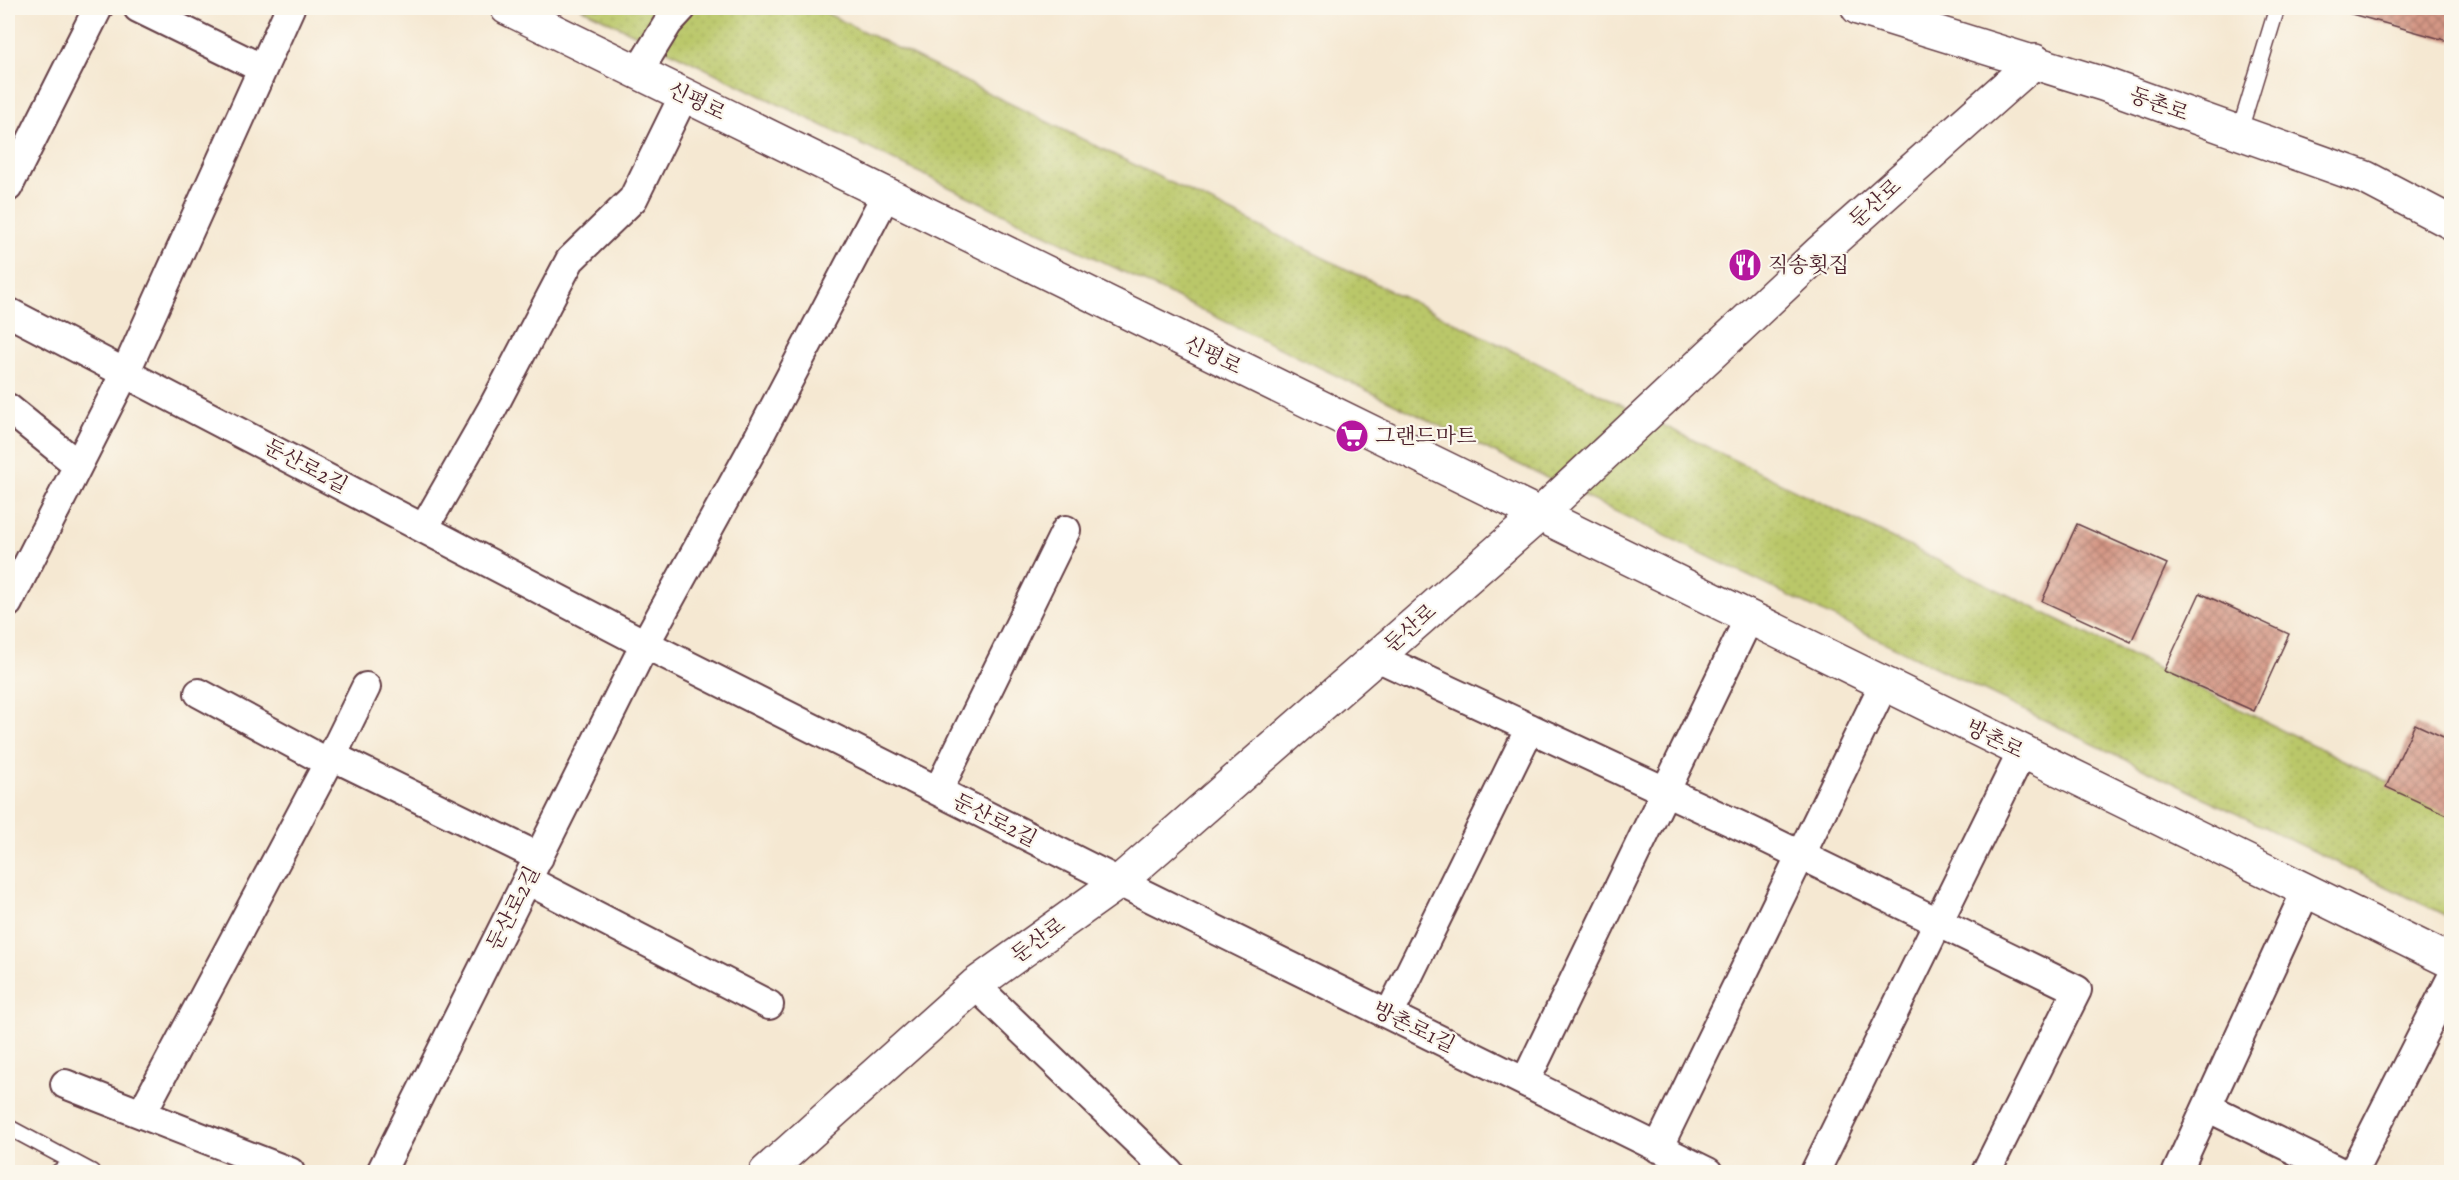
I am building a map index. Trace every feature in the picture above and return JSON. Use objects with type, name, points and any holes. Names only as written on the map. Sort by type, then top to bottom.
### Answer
[{"type":"street","points":[[8,187],[98,8]]},
{"type":"street","points":[[138,8],[261,68]]},
{"type":"street","points":[[8,603],[126,371],[290,8]]},
{"type":"street","name":"신평로","points":[[507,8],[1539,515]]},
{"type":"street","points":[[638,72],[668,23],[682,8]]},
{"type":"street","name":"동촌로","points":[[1858,8],[2035,61],[2366,178],[2451,223]]},
{"type":"street","name":"둔산로","points":[[766,1173],[975,985],[1119,882],[1377,657],[1539,515],[1821,251],[2035,61]]},
{"type":"street","points":[[424,528],[492,410],[570,260],[633,200],[684,95]]},
{"type":"street","name":"둔산로2길","points":[[381,1173],[645,644],[754,446],[886,195]]},
{"type":"street","name":"둔산로2길","points":[[8,312],[126,371],[645,644],[1119,882]]},
{"type":"street","points":[[8,408],[78,465]]},
{"type":"street","name":"방촌로","points":[[1539,515],[2451,962]]},
{"type":"street","points":[[938,791],[1066,530]]},
{"type":"street","points":[[1525,1082],[1667,792],[1749,618]]},
{"type":"street","points":[[1377,657],[1802,856],[2077,990],[1986,1173]]},
{"type":"street","points":[[1660,1157],[1884,684]]},
{"type":"street","points":[[142,1113],[366,687]]},
{"type":"street","points":[[199,693],[330,759],[533,868],[769,1005]]},
{"type":"street","points":[[1389,1015],[1530,728]]},
{"type":"street","points":[[1815,1173],[2022,752]]},
{"type":"street","name":"방촌로1길","points":[[1119,882],[1525,1082],[1660,1157],[1708,1173]]},
{"type":"street","points":[[2177,1173],[2306,891]]},
{"type":"street","points":[[2353,1173],[2451,977]]},
{"type":"street","points":[[975,985],[1169,1173]]},
{"type":"street","points":[[65,1084],[290,1173]]},
{"type":"street","points":[[2207,1107],[2340,1173]]},
{"type":"lane","points":[[2240,133],[2277,8]]},
{"type":"lane","points":[[8,1127],[92,1173]]},
{"type":"lane","points":[[58,1173],[75,1164]]},
{"type":"green space","points":[[581,8],[816,8],[2451,813],[2451,918]]},
{"type":"building","points":[[2330,8],[2452,8],[2452,42]]},
{"type":"building","points":[[2077,524],[2167,564],[2131,642],[2042,601]]},
{"type":"building","points":[[2200,593],[2289,634],[2254,711],[2164,671]]},
{"type":"building","points":[[2415,724],[2452,741],[2452,817],[2386,787]]},
{"type":"place","name":"직송횟집","points":[[1745,265]]},
{"type":"place","name":"그랜드마트","points":[[1352,436]]}]
